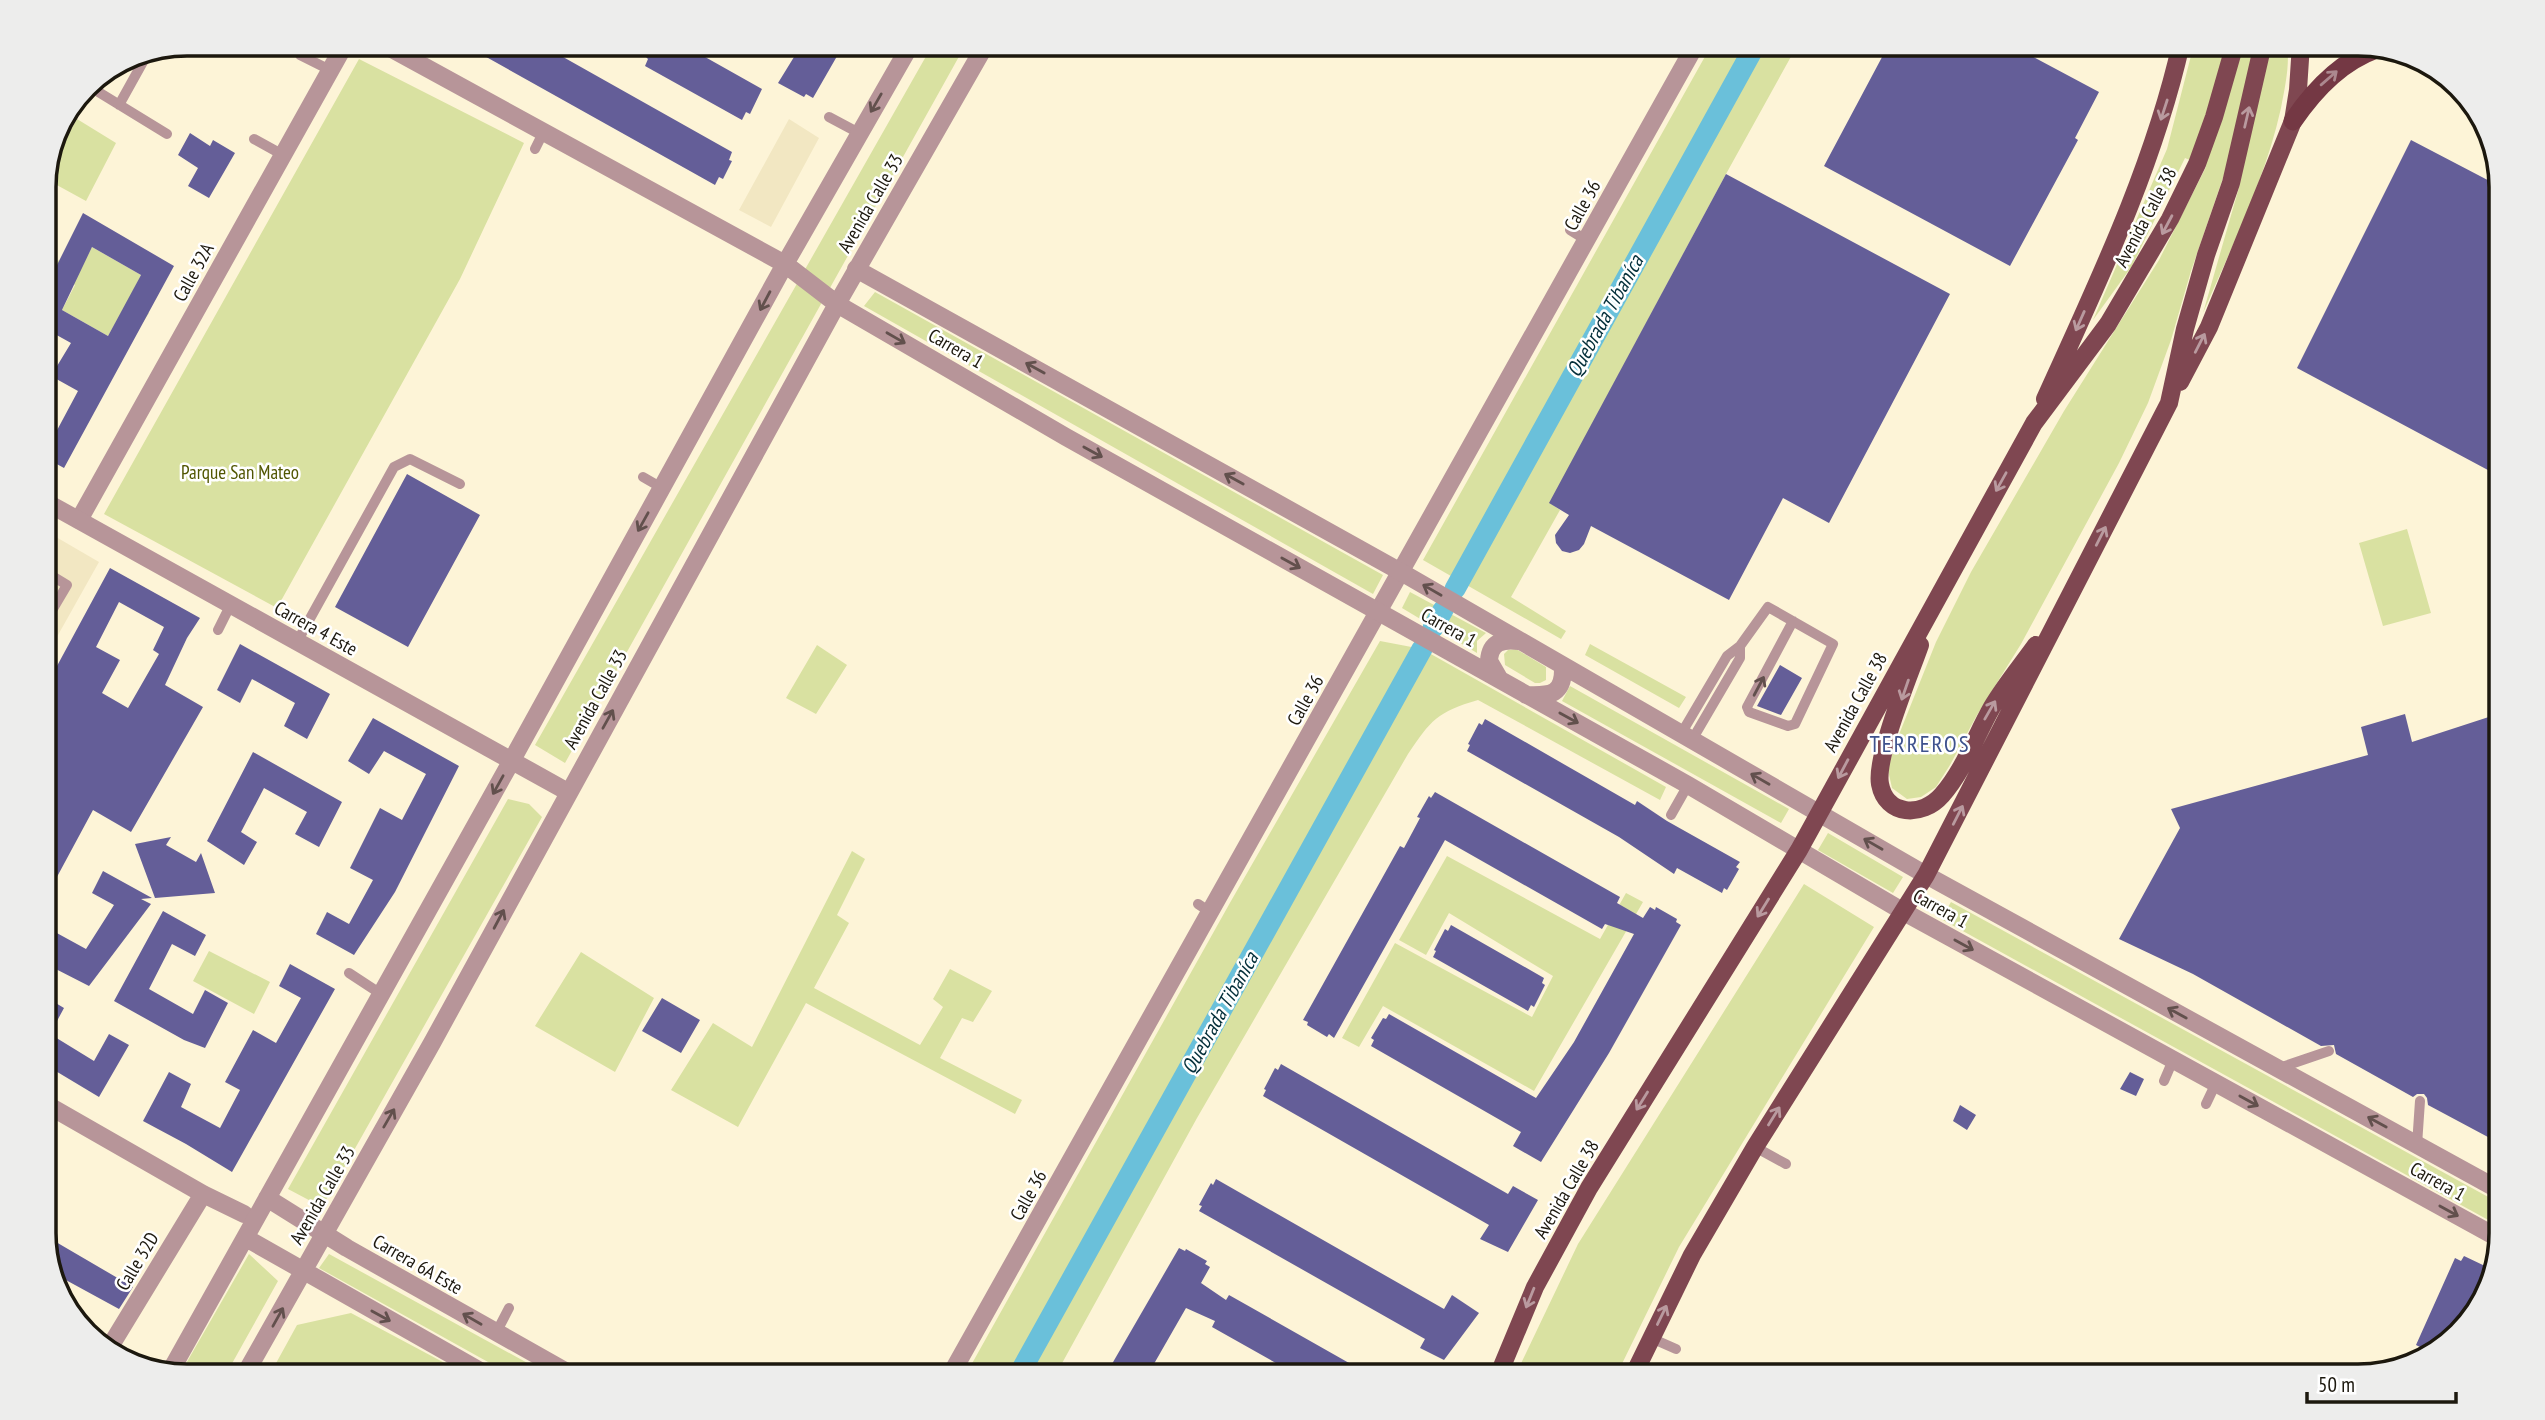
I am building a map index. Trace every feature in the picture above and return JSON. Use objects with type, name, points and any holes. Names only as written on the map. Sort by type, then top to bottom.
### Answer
[{"type":"highway","points":[[2293,121],[2308,99],[2326,80],[2347,63],[2361,56]]},
{"type":"main road","points":[[2034,423],[2096,284],[2148,157],[2178,56]]},
{"type":"main road","name":"Avenida Calle 38","points":[[1503,1364],[1535,1287],[1589,1188],[1799,850],[2034,423],[2108,324],[2170,219],[2197,164],[2232,56]]},
{"type":"main road","points":[[2169,403],[2185,329],[2231,183],[2260,56]]},
{"type":"main road","points":[[1639,1364],[1692,1255],[1755,1147],[1926,875],[2209,327],[2293,121],[2300,56]]},
{"type":"main road","points":[[1935,602],[1884,750],[1880,774],[1880,784],[1885,796],[1894,805],[1910,811],[1928,807],[1942,795],[1993,704],[2071,597]]},
{"type":"street","name":"Calle 32A","points":[[79,520],[338,56]]},
{"type":"street","name":"Carrera 1","points":[[405,56],[785,264],[837,303],[1063,443],[1501,680],[1688,785],[1904,912],[2489,1233]]},
{"type":"street","points":[[175,1363],[785,264],[904,56]]},
{"type":"street","name":"Avenida Calle 33","points":[[251,1364],[432,1043],[837,303],[979,56]]},
{"type":"street","name":"Calle 36","points":[[957,1364],[1225,870],[1401,572],[1689,56]]},
{"type":"street","name":"Carrera 1","points":[[856,269],[1401,572],[1926,875],[2489,1184]]},
{"type":"street","name":"Carrera 4 Este","points":[[56,508],[568,792]]},
{"type":"street","points":[[1501,680],[1489,661],[1492,648],[1497,641],[1519,641]]},
{"type":"street","points":[[1526,695],[1544,696],[1555,693],[1562,683],[1563,666]]},
{"type":"street","points":[[56,1110],[203,1194],[244,1214]]},
{"type":"street","name":"Calle 32D","points":[[113,1341],[203,1194]]},
{"type":"street","points":[[244,1214],[267,1198]]},
{"type":"street","name":"Carrera 6A Este","points":[[267,1198],[324,1234],[552,1364]]},
{"type":"street","points":[[244,1214],[246,1238]]},
{"type":"street","points":[[246,1238],[468,1364]]},
{"type":"lane","points":[[302,56],[330,70]]},
{"type":"lane","points":[[119,105],[142,64]]},
{"type":"lane","points":[[97,91],[167,134]]},
{"type":"lane","points":[[830,117],[859,132]]},
{"type":"lane","points":[[535,149],[544,131]]},
{"type":"lane","points":[[254,139],[283,155]]},
{"type":"lane","points":[[1570,230],[1586,240]]},
{"type":"lane","points":[[298,642],[394,467],[410,459],[460,484]]},
{"type":"lane","points":[[643,477],[662,488]]},
{"type":"lane","points":[[56,578],[67,585],[56,604]]},
{"type":"lane","points":[[218,630],[231,604]]},
{"type":"lane","points":[[1687,737],[1741,658],[1740,646],[1768,607],[1793,621],[1833,644],[1795,724],[1788,726],[1749,712],[1748,707],[1793,621]]},
{"type":"lane","points":[[1671,814],[1688,785]]},
{"type":"lane","points":[[349,973],[381,994]]},
{"type":"lane","points":[[2278,1068],[2329,1051]]},
{"type":"lane","points":[[2164,1081],[2174,1060]]},
{"type":"lane","points":[[2206,1104],[2216,1083]]},
{"type":"lane","points":[[2417,1145],[2420,1101]]},
{"type":"lane","points":[[1755,1147],[1786,1164]]},
{"type":"lane","points":[[496,1333],[509,1308]]},
{"type":"lane","points":[[1651,1338],[1675,1349]]},
{"type":"shaded area","points":[[789,119],[819,138],[771,227],[739,210]]},
{"type":"shaded area","points":[[56,537],[99,562],[56,639]]},
{"type":"green space","points":[[926,56],[959,56],[565,763],[535,745]]},
{"type":"green space","points":[[1705,56],[1791,56],[1550,503],[1560,510],[1511,597],[1566,631],[1561,639],[1423,560]]},
{"type":"green space","points":[[2191,56],[2288,56],[2281,108],[2266,161],[2203,313],[2240,184],[2224,175],[2171,340],[2148,403],[2119,463],[2021,644],[1950,765],[1936,787],[1921,797],[1907,799],[1892,788],[1888,770],[1894,747],[1936,642],[1971,572],[2064,411],[2159,260],[2206,167],[2185,158],[2132,266],[2093,320],[2167,149]]},
{"type":"green space","name":"Parque San Mateo","points":[[359,59],[524,143],[460,279],[277,608],[104,514]]},
{"type":"green space","points":[[77,119],[116,143],[86,201],[56,185],[64,142]]},
{"type":"green space","points":[[92,247],[141,275],[128,301],[149,313],[143,322],[123,309],[108,336],[62,310],[75,285],[56,273],[58,260],[79,272]]},
{"type":"green space","points":[[875,292],[1383,575],[1373,594],[864,306]]},
{"type":"green space","points":[[2407,529],[2431,613],[2383,626],[2359,543]]},
{"type":"green space","points":[[1410,592],[1486,633],[1477,641],[1477,653],[1402,608]]},
{"type":"green space","points":[[1380,641],[1422,649],[1666,787],[1660,800],[1478,700],[1444,713],[1436,719],[1408,754],[1197,1118],[1062,1364],[972,1364]]},
{"type":"green space","points":[[1590,644],[1686,697],[1679,708],[1585,655]]},
{"type":"green space","points":[[817,645],[847,665],[816,714],[786,698]]},
{"type":"green space","points":[[1516,649],[1546,667],[1546,680],[1535,683],[1505,665],[1504,654],[1508,650]]},
{"type":"green space","points":[[1570,686],[1789,809],[1781,823],[1562,701]]},
{"type":"green space","points":[[508,799],[529,804],[542,817],[322,1207],[288,1189]]},
{"type":"green space","points":[[1828,833],[1903,877],[1893,893],[1818,850]]},
{"type":"green space","points":[[852,851],[865,859],[837,915],[849,923],[814,988],[920,1045],[943,1007],[933,999],[950,969],[992,991],[973,1022],[962,1018],[940,1058],[1022,1100],[1015,1114],[806,1003],[738,1127],[671,1090],[713,1023],[752,1047]]},
{"type":"green space","points":[[1447,856],[1600,939],[1626,893],[1643,902],[1534,1091],[1383,1006],[1359,1047],[1342,1038],[1395,943],[1532,1017],[1553,976],[1449,913],[1426,955],[1399,940]]},
{"type":"green space","points":[[1804,884],[1874,927],[1679,1247],[1622,1364],[1521,1364],[1578,1244]]},
{"type":"green space","points":[[1951,902],[2489,1197],[2489,1220],[1941,919]]},
{"type":"green space","points":[[209,951],[270,982],[254,1014],[193,981]]},
{"type":"green space","points":[[581,952],[654,998],[615,1072],[535,1026]]},
{"type":"green space","points":[[249,1254],[278,1281],[232,1364],[186,1364]]},
{"type":"green space","points":[[329,1254],[529,1364],[491,1364],[319,1268]]},
{"type":"green space","points":[[351,1313],[447,1364],[276,1364],[297,1325]]},
{"type":"building","points":[[484,56],[561,56],[732,152],[729,160],[732,161],[723,179],[719,177],[715,185]]},
{"type":"building","points":[[645,56],[703,56],[762,89],[750,114],[746,112],[742,120],[645,66],[648,59]]},
{"type":"building","points":[[795,56],[837,56],[813,98],[806,94],[804,97],[778,83]]},
{"type":"building","points":[[1883,56],[2032,56],[2099,92],[2075,138],[2078,140],[2010,266],[1824,166]]},
{"type":"building","points":[[190,133],[210,146],[213,140],[235,153],[209,198],[188,186],[198,168],[178,155]]},
{"type":"building","points":[[2411,140],[2489,181],[2489,471],[2297,368]]},
{"type":"building","points":[[1726,174],[1950,294],[1829,523],[1783,498],[1729,600],[1591,526],[1579,550],[1570,553],[1562,551],[1556,543],[1555,535],[1569,515],[1549,503]]},
{"type":"building","points":[[83,213],[174,266],[64,468],[56,464],[56,432],[78,391],[56,379],[56,368],[71,343],[56,335],[56,267]],"holes":[[[92,247],[141,275],[108,336],[62,310]]]},
{"type":"building","points":[[407,474],[480,515],[408,647],[335,607]]},
{"type":"building","points":[[110,568],[200,618],[187,638],[165,685],[203,707],[131,832],[93,810],[56,879],[56,668]],"holes":[[[119,602],[164,627],[153,650],[159,654],[128,708],[102,693],[120,660],[96,647]]]},
{"type":"building","points":[[240,644],[330,694],[307,739],[284,726],[295,703],[252,679],[240,703],[217,690]]},
{"type":"building","points":[[1780,665],[1802,678],[1781,715],[1757,706]]},
{"type":"building","points":[[2405,714],[2412,742],[2489,717],[2489,1138],[2428,1105],[2424,1094],[2413,1097],[2336,1054],[2334,1045],[2321,1046],[2193,974],[2119,939],[2180,828],[2171,809],[2368,755],[2361,727]]},
{"type":"building","points":[[373,718],[459,766],[395,892],[354,955],[316,934],[327,912],[349,924],[373,880],[350,868],[380,808],[402,820],[426,774],[384,751],[369,774],[348,761]]},
{"type":"building","points":[[1485,719],[1635,805],[1637,801],[1740,862],[1727,890],[1724,888],[1722,893],[1677,868],[1674,874],[1619,837],[1467,751],[1479,723],[1482,725]]},
{"type":"building","points":[[253,752],[342,802],[319,847],[295,834],[307,812],[264,788],[241,832],[257,842],[244,865],[207,841]]},
{"type":"building","points":[[1435,792],[1620,897],[1617,903],[1643,918],[1650,907],[1655,910],[1656,907],[1677,919],[1676,922],[1681,925],[1609,1053],[1541,1162],[1513,1146],[1521,1132],[1371,1046],[1374,1040],[1371,1038],[1383,1018],[1386,1019],[1389,1014],[1536,1098],[1574,1042],[1634,934],[1605,924],[1602,929],[1445,840],[1334,1038],[1329,1034],[1327,1037],[1303,1020],[1400,846],[1404,848],[1420,818],[1417,817],[1429,796],[1431,798]]},
{"type":"building","points":[[171,837],[166,845],[196,862],[201,853],[215,893],[155,898],[135,844]]},
{"type":"building","points":[[103,871],[152,898],[141,899],[151,904],[89,986],[56,969],[56,933],[86,949],[114,905],[92,893]]},
{"type":"building","points":[[163,911],[206,935],[195,956],[172,944],[149,989],[193,1014],[205,990],[228,1003],[205,1048],[184,1040],[114,1001]]},
{"type":"building","points":[[1451,925],[1544,978],[1542,983],[1545,985],[1534,1007],[1531,1005],[1528,1011],[1433,957],[1445,929],[1448,931]]},
{"type":"building","points":[[290,964],[335,989],[232,1172],[143,1121],[169,1072],[191,1084],[181,1107],[220,1128],[240,1090],[225,1082],[253,1030],[276,1043],[301,998],[279,986]]},
{"type":"building","points":[[662,998],[700,1020],[681,1053],[642,1031]]},
{"type":"building","points":[[56,1003],[64,1008],[56,1023]]},
{"type":"building","points":[[109,1034],[129,1045],[99,1097],[56,1071],[56,1038],[94,1061]]},
{"type":"building","points":[[1281,1064],[1508,1194],[1513,1186],[1538,1200],[1508,1252],[1480,1239],[1489,1225],[1263,1096],[1275,1068],[1278,1070]]},
{"type":"building","points":[[2130,1072],[2144,1079],[2136,1096],[2120,1089]]},
{"type":"building","points":[[1960,1105],[1976,1115],[1967,1130],[1953,1121]]},
{"type":"building","points":[[1216,1179],[1444,1309],[1452,1295],[1479,1313],[1444,1360],[1420,1348],[1425,1339],[1199,1211],[1202,1206],[1199,1205]]},
{"type":"building","points":[[56,1242],[133,1287],[119,1309],[65,1279]]},
{"type":"building","points":[[1179,1248],[1207,1261],[1205,1264],[1210,1267],[1201,1283],[1226,1300],[1229,1295],[1351,1364],[1278,1364],[1212,1327],[1215,1321],[1186,1308],[1154,1364],[1112,1364]]},
{"type":"building","points":[[2464,1256],[2485,1266],[2479,1283],[2462,1313],[2451,1326],[2421,1348],[2416,1345],[2455,1258],[2461,1261]]},
{"type":"waterway","name":"Quebrada Tibaníca","points":[[1455,589],[1749,56]]},
{"type":"waterway","name":"Quebrada Tibaníca","points":[[1433,628],[1443,610]]},
{"type":"waterway","name":"Quebrada Tibaníca","points":[[1025,1364],[1422,649]]},
{"type":"district","name":"TERREROS","points":[[1920,744]]}]
